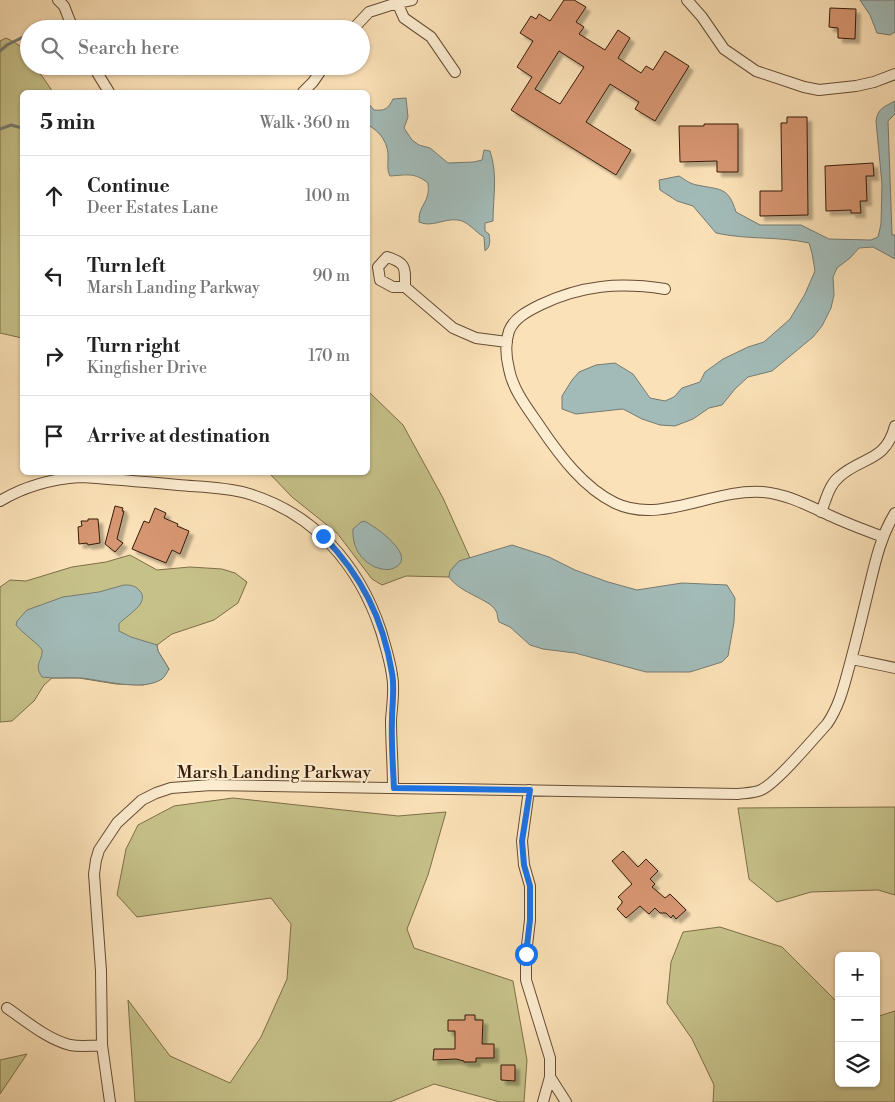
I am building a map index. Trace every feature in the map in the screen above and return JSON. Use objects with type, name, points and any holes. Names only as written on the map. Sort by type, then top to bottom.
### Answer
[{"type":"street","points":[[58,0],[64,6],[69,20]]},
{"type":"street","points":[[362,20],[369,12],[397,1],[412,0]]},
{"type":"street","points":[[688,0],[724,49],[756,71],[819,90],[856,86],[895,74]]},
{"type":"street","points":[[397,1],[404,18],[431,37],[455,72]]},
{"type":"street","points":[[99,75],[108,90]]},
{"type":"street","points":[[304,90],[318,75]]},
{"type":"street","points":[[665,289],[624,285],[578,290],[560,295],[531,309],[519,318],[509,332],[507,342],[509,369],[518,393],[565,460],[592,489],[604,498],[618,504],[635,509],[659,510],[734,493],[760,492],[789,498],[883,536],[895,513]]},
{"type":"street","points":[[405,287],[459,331],[476,338],[507,342]]},
{"type":"street","points":[[821,512],[838,477],[876,456],[884,449],[891,440],[895,426]]},
{"type":"street","points":[[0,501],[44,481],[80,477],[221,488],[245,493],[274,504],[307,523],[328,541],[353,570],[365,590],[378,620],[392,673],[394,788]]},
{"type":"street","name":"Marsh Landing Parkway","points":[[110,1102],[102,1045],[101,971],[94,874],[99,850],[108,834],[130,809],[142,800],[171,788],[191,786],[738,794],[762,789],[778,776],[827,724],[833,714],[842,693],[852,659],[883,536]]},
{"type":"street","points":[[852,659],[895,668]]},
{"type":"street","points":[[530,790],[522,841],[524,865],[530,886],[526,980],[550,1058],[550,1077],[543,1102]]},
{"type":"street","points":[[8,1008],[48,1035],[62,1042],[81,1046],[102,1045]]},
{"type":"street","points":[[550,1077],[566,1102]]},
{"type":"shaded area","points":[[6,38],[20,47],[20,75],[41,75],[52,90],[20,90],[20,338],[0,333],[0,41]]},
{"type":"shaded area","points":[[370,393],[403,425],[443,498],[470,558],[456,564],[449,577],[406,576],[382,585],[372,579],[337,533],[292,497],[271,475],[370,475]]},
{"type":"shaded area","points":[[130,555],[157,570],[190,567],[222,569],[235,573],[247,582],[238,603],[214,620],[172,634],[157,645],[158,651],[169,669],[162,679],[143,685],[116,684],[79,678],[52,678],[44,685],[34,701],[12,721],[0,722],[0,587],[10,580],[26,581],[72,567],[106,562]]},
{"type":"shaded area","points":[[233,798],[398,816],[446,812],[428,875],[407,929],[414,948],[513,981],[527,1060],[524,1102],[500,1102],[434,1084],[390,1102],[135,1102],[128,1000],[170,1056],[230,1083],[261,1037],[287,979],[291,924],[271,898],[137,917],[117,895],[126,849],[138,825],[174,806]]},
{"type":"shaded area","points":[[895,807],[895,895],[878,890],[811,892],[777,902],[749,879],[738,808]]},
{"type":"shaded area","points":[[720,927],[782,947],[835,1000],[835,1087],[880,1087],[880,1016],[895,1011],[895,1102],[713,1102],[714,1085],[692,1039],[667,1003],[671,962],[683,932]]},
{"type":"shaded area","points":[[27,1054],[0,1094],[0,1060]]},
{"type":"water","points":[[860,0],[895,0],[895,32],[890,35],[877,33],[870,15]]},
{"type":"water","points":[[406,98],[408,117],[404,128],[412,140],[419,145],[430,148],[448,163],[482,160],[484,150],[490,151],[494,169],[493,221],[485,223],[485,231],[489,234],[490,241],[485,251],[484,237],[462,221],[453,220],[429,224],[419,222],[420,211],[428,195],[428,183],[414,176],[390,176],[386,143],[377,131],[370,126],[370,105],[374,110],[386,109],[393,99]]},
{"type":"water","points":[[895,101],[895,114],[888,121],[892,235],[895,235],[895,259],[873,247],[859,248],[837,268],[833,277],[834,295],[831,308],[822,326],[813,337],[772,371],[748,377],[722,405],[709,408],[693,419],[675,426],[660,425],[642,419],[623,409],[576,414],[562,409],[562,396],[572,380],[579,372],[596,365],[615,363],[633,374],[650,398],[665,401],[674,397],[682,388],[700,382],[705,372],[723,359],[748,347],[764,342],[790,319],[805,294],[815,271],[809,243],[786,239],[739,237],[716,233],[693,206],[677,201],[660,190],[659,180],[679,176],[694,184],[722,191],[730,198],[736,212],[760,225],[801,225],[829,239],[871,240],[878,237],[881,224],[882,184],[876,121],[880,111]]},
{"type":"water","points":[[364,521],[385,535],[398,550],[401,557],[400,563],[394,568],[387,570],[375,567],[358,552],[354,541],[353,529]]},
{"type":"water","points":[[512,545],[549,557],[575,570],[608,582],[637,590],[682,583],[727,585],[735,598],[734,622],[728,656],[722,662],[690,672],[646,672],[575,653],[543,649],[530,645],[510,627],[499,622],[497,612],[493,607],[461,588],[449,577],[450,571],[459,561]]},
{"type":"water","points":[[124,585],[137,588],[142,595],[142,600],[136,609],[119,624],[119,631],[157,645],[158,651],[169,669],[164,677],[154,683],[134,685],[81,678],[42,677],[38,666],[42,650],[18,628],[16,625],[17,621],[27,610],[63,597],[99,592]]},
{"type":"building","points":[[564,0],[574,0],[586,7],[576,22],[584,27],[579,34],[605,50],[618,30],[630,38],[618,58],[641,73],[646,66],[653,70],[665,51],[689,66],[655,121],[635,109],[639,102],[610,84],[586,122],[631,150],[616,175],[511,110],[532,77],[517,67],[533,41],[520,33],[531,16],[536,19],[539,14],[550,21]],"holes":[[[559,51],[584,67],[560,104],[535,89]]]},
{"type":"building","points":[[830,8],[856,9],[855,39],[838,38],[838,28],[829,27]]},
{"type":"building","points":[[787,117],[807,117],[808,215],[760,216],[760,191],[782,191],[781,123],[787,123]]},
{"type":"building","points":[[704,124],[738,124],[738,172],[717,172],[717,161],[680,162],[679,126],[704,126]]},
{"type":"building","points":[[873,163],[874,176],[866,176],[867,201],[860,201],[861,213],[851,213],[851,210],[826,211],[825,166]]},
{"type":"building","points":[[115,506],[123,508],[122,511],[124,511],[117,539],[123,543],[115,552],[105,544]]},
{"type":"building","points":[[155,508],[166,513],[164,518],[189,531],[180,554],[172,550],[166,563],[132,549],[144,521],[149,523]]},
{"type":"building","points":[[88,519],[98,519],[100,543],[79,544],[78,527],[82,526],[81,521],[88,521]]},
{"type":"building","points":[[623,851],[638,867],[646,859],[658,871],[650,879],[655,884],[652,887],[665,898],[670,894],[686,910],[676,919],[673,915],[671,918],[666,913],[660,913],[655,908],[649,914],[640,906],[626,918],[617,909],[622,903],[618,897],[632,884],[612,861]]},
{"type":"building","points":[[465,1015],[475,1015],[475,1020],[483,1020],[482,1044],[494,1044],[494,1058],[476,1058],[476,1062],[464,1062],[456,1059],[433,1060],[434,1049],[455,1049],[455,1031],[448,1031],[448,1020],[465,1020]]},
{"type":"building","points":[[501,1065],[515,1065],[515,1081],[501,1080]]},
{"type":"waterway","points":[[0,51],[20,38]]},
{"type":"waterway","points":[[0,129],[11,125],[20,127]]},
{"type":"route","points":[[323,536],[353,570],[365,590],[375,612],[386,646],[393,684],[394,788],[530,790],[522,841],[524,865],[530,886],[530,920],[526,954]]}]
